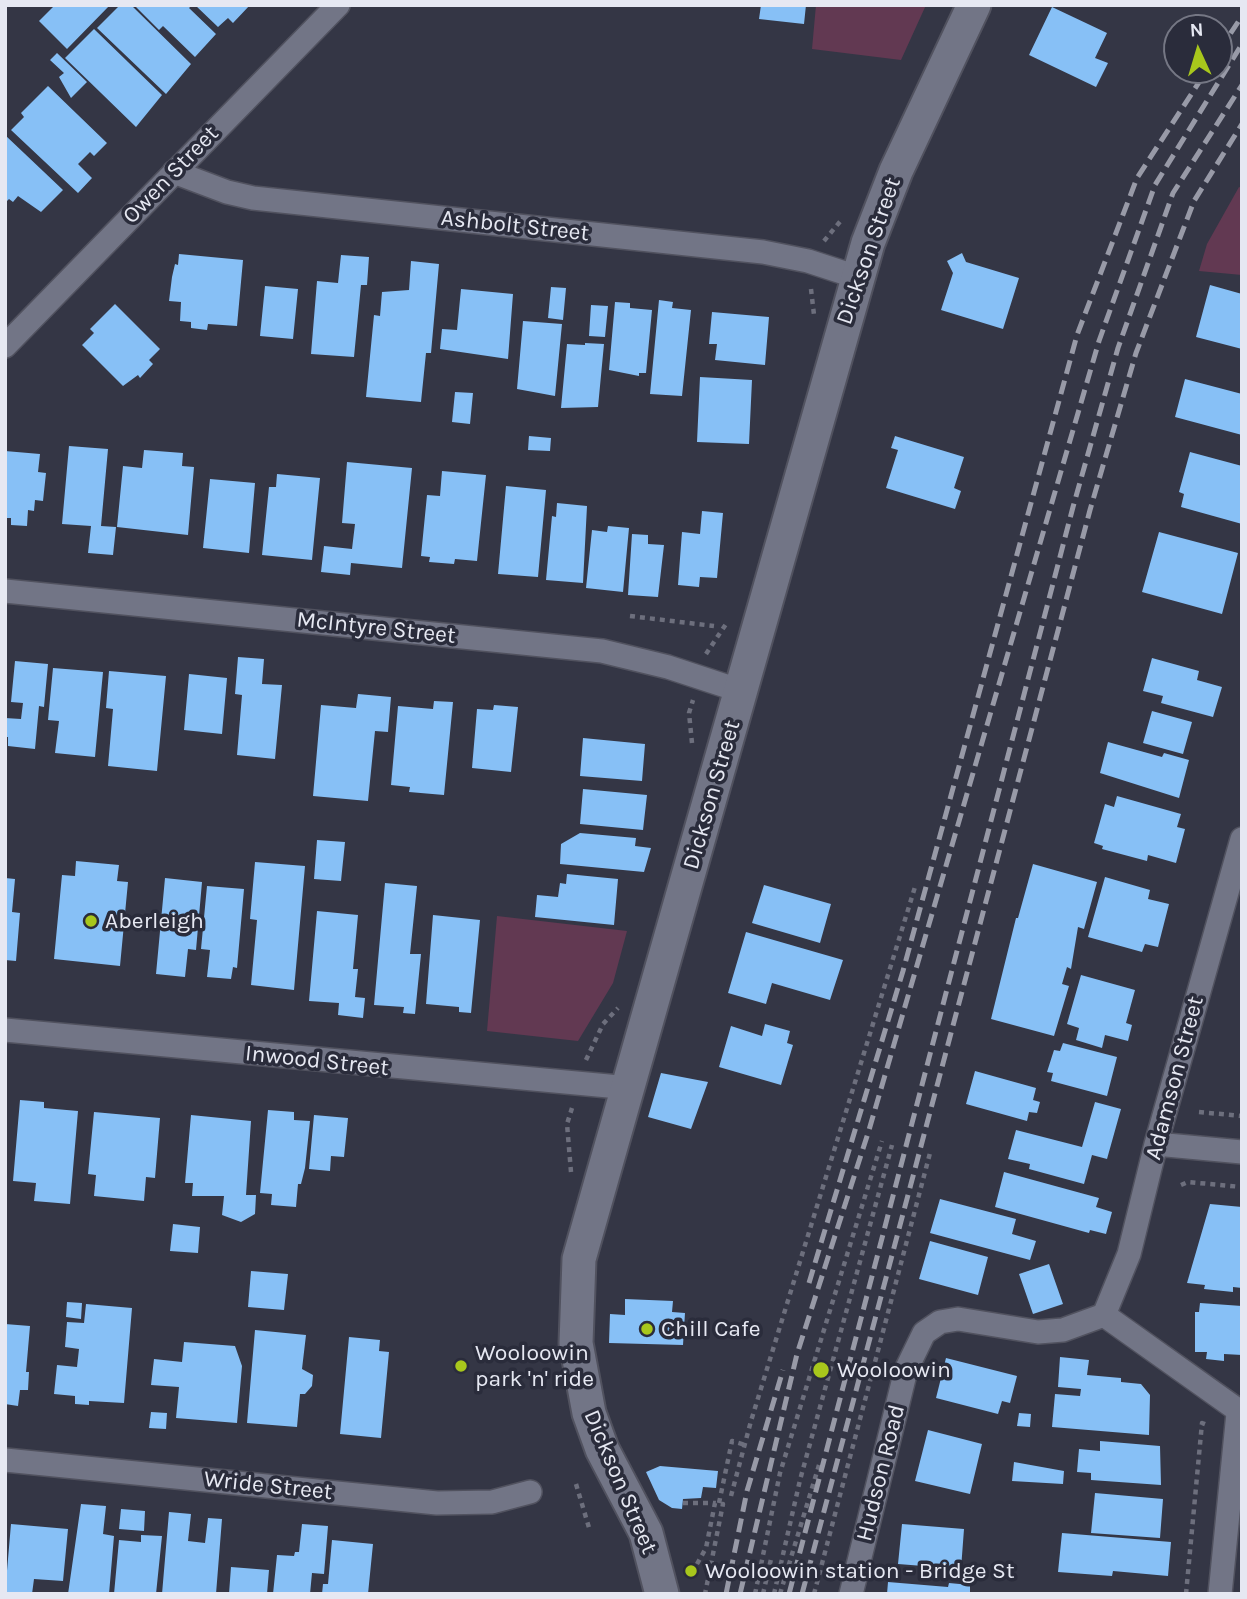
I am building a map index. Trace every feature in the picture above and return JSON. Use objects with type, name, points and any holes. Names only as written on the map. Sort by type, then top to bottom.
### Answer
[{"type":"street","name":"Owen Street","points":[[5,346],[338,5]]},
{"type":"street","name":"Dickson Street","points":[[662,1594],[646,1532],[602,1449],[589,1413],[576,1343],[579,1259],[630,1088],[858,277],[896,171],[974,5]]},
{"type":"street","name":"Ashbolt Street","points":[[174,172],[228,192],[253,198],[763,252],[808,261],[858,277]]},
{"type":"street","name":"McIntyre Street","points":[[5,591],[602,651],[668,667],[741,691]]},
{"type":"street","name":"Adamson Street","points":[[1104,1315],[1129,1254],[1156,1144],[1242,839]]},
{"type":"street","name":"Inwood Street","points":[[5,1030],[630,1088]]},
{"type":"street","points":[[1156,1144],[1242,1152]]},
{"type":"street","points":[[1104,1315],[1240,1413],[1220,1594]]},
{"type":"street","name":"Hudson Road","points":[[851,1594],[906,1370],[924,1333],[940,1322],[958,1319],[1038,1332],[1063,1330],[1104,1315]]},
{"type":"street","name":"Wride Street","points":[[5,1460],[437,1503],[492,1502],[530,1492]]},
{"type":"path","points":[[630,616],[714,626]]},
{"type":"path","points":[[731,1496],[915,887]]},
{"type":"path","points":[[1199,1112],[1242,1116]]},
{"type":"path","points":[[755,1594],[780,1473],[882,1141]]},
{"type":"path","points":[[774,1594],[800,1480],[892,1145]]},
{"type":"path","points":[[814,1594],[930,1153]]},
{"type":"path","points":[[1181,1185],[1188,1182],[1242,1188]]},
{"type":"path","points":[[1186,1594],[1202,1423],[1207,1425]]},
{"type":"path","points":[[697,1564],[706,1548],[732,1441],[745,1445]]},
{"type":"path","points":[[780,1594],[819,1465]]},
{"type":"path","points":[[576,1485],[590,1531]]},
{"type":"path","points":[[683,1503],[723,1504],[705,1594]]},
{"type":"path","points":[[762,1558],[782,1562]]},
{"type":"path","points":[[763,1594],[771,1559]]},
{"type":"path","points":[[819,1574],[829,1577]]},
{"type":"shaded area","points":[[816,5],[926,5],[901,60],[812,49]]},
{"type":"shaded area","points":[[1239,187],[1242,188],[1242,275],[1199,271],[1207,244]]},
{"type":"shaded area","points":[[497,916],[627,931],[613,983],[578,1041],[487,1031]]},
{"type":"building","points":[[55,5],[110,5],[67,49],[39,21]]},
{"type":"building","points":[[120,5],[131,5],[191,64],[166,94],[97,28]]},
{"type":"building","points":[[134,5],[192,5],[189,8],[216,34],[195,57],[163,26],[159,30]]},
{"type":"building","points":[[195,5],[250,5],[233,23],[228,18],[218,27]]},
{"type":"building","points":[[761,5],[806,5],[804,24],[759,19]]},
{"type":"building","points":[[1052,7],[1107,33],[1095,58],[1108,63],[1096,87],[1029,55]]},
{"type":"building","points":[[94,29],[162,95],[136,127],[65,58]]},
{"type":"building","points":[[57,53],[87,82],[71,98],[59,77],[64,73],[50,60]]},
{"type":"building","points":[[48,86],[107,143],[94,156],[90,152],[78,164],[92,178],[78,193],[11,130],[24,117],[21,113]]},
{"type":"building","points":[[5,135],[63,190],[41,212],[18,196],[13,202],[9,199],[5,203]]},
{"type":"building","points":[[962,253],[966,262],[1019,278],[1003,329],[941,310],[953,273],[947,261]]},
{"type":"building","points":[[179,254],[243,260],[237,326],[208,324],[207,330],[191,328],[191,322],[180,321],[181,302],[169,301]]},
{"type":"building","points":[[341,255],[369,257],[367,285],[361,285],[354,357],[311,354],[317,281],[338,283]]},
{"type":"building","points":[[411,261],[439,264],[431,353],[426,353],[421,402],[366,397],[374,315],[380,316],[382,292],[409,290]]},
{"type":"building","points":[[1210,285],[1242,294],[1242,349],[1196,337]]},
{"type":"building","points":[[265,286],[298,289],[293,339],[260,336]]},
{"type":"building","points":[[551,287],[566,288],[563,320],[548,318]]},
{"type":"building","points":[[461,289],[513,294],[508,359],[440,349],[442,329],[457,330]]},
{"type":"building","points":[[659,300],[673,302],[672,308],[691,310],[682,396],[650,394]]},
{"type":"building","points":[[615,302],[630,303],[630,308],[652,310],[646,373],[639,373],[639,376],[609,370]]},
{"type":"building","points":[[115,304],[160,349],[149,360],[153,364],[140,378],[138,375],[123,386],[82,345],[94,333],[90,329]]},
{"type":"building","points":[[591,305],[608,306],[605,337],[589,336]]},
{"type":"building","points":[[712,312],[769,317],[765,365],[715,360],[717,344],[709,344]]},
{"type":"building","points":[[523,321],[562,324],[555,396],[517,389]]},
{"type":"building","points":[[567,344],[604,344],[598,407],[561,408]]},
{"type":"building","points":[[700,377],[752,380],[749,444],[697,442]]},
{"type":"building","points":[[1185,379],[1242,394],[1242,435],[1175,417]]},
{"type":"building","points":[[455,392],[473,393],[470,424],[452,422]]},
{"type":"building","points":[[529,436],[551,438],[550,451],[528,450]]},
{"type":"building","points":[[895,436],[964,457],[954,488],[961,491],[955,509],[886,488],[898,450],[891,448]]},
{"type":"building","points":[[69,446],[108,449],[101,526],[116,527],[113,555],[88,553],[91,526],[62,524]]},
{"type":"building","points":[[144,450],[183,453],[182,466],[194,467],[188,535],[117,527],[123,466],[142,468]]},
{"type":"building","points":[[5,451],[40,454],[38,472],[46,473],[43,501],[35,500],[34,511],[28,510],[27,526],[11,525],[11,518],[5,518]]},
{"type":"building","points":[[1190,452],[1242,466],[1242,524],[1181,507],[1184,494],[1179,492]]},
{"type":"building","points":[[347,462],[412,468],[402,568],[351,563],[350,575],[321,572],[324,546],[352,549],[355,524],[342,523]]},
{"type":"building","points":[[442,471],[486,475],[477,561],[455,559],[454,564],[429,562],[430,557],[421,556],[427,495],[440,496]]},
{"type":"building","points":[[277,474],[320,478],[312,560],[262,555],[269,487],[276,487]]},
{"type":"building","points":[[210,479],[255,483],[249,553],[203,548]]},
{"type":"building","points":[[506,486],[546,490],[538,577],[498,574]]},
{"type":"building","points":[[557,503],[587,506],[583,583],[546,580],[552,516],[556,517]]},
{"type":"building","points":[[702,511],[723,513],[717,578],[700,577],[699,587],[678,585],[682,532],[700,534]]},
{"type":"building","points":[[608,526],[629,528],[623,592],[586,588],[592,530],[607,532]]},
{"type":"building","points":[[1159,532],[1238,553],[1222,614],[1142,592]]},
{"type":"building","points":[[632,534],[648,535],[648,544],[664,545],[658,597],[628,595]]},
{"type":"building","points":[[238,657],[264,659],[262,684],[282,685],[275,759],[237,755],[242,695],[235,694]]},
{"type":"building","points":[[1152,658],[1199,671],[1197,680],[1222,687],[1213,717],[1161,703],[1163,696],[1143,691]]},
{"type":"building","points":[[15,661],[48,664],[44,707],[39,706],[35,749],[8,746],[8,737],[5,737],[5,718],[21,719],[23,703],[11,702]]},
{"type":"building","points":[[53,668],[103,672],[95,757],[55,753],[59,721],[48,720]]},
{"type":"building","points":[[109,671],[166,676],[157,771],[108,766],[113,709],[106,708]]},
{"type":"building","points":[[189,674],[227,678],[222,734],[184,730]]},
{"type":"building","points":[[358,694],[391,697],[388,732],[375,731],[368,801],[313,796],[321,705],[356,708]]},
{"type":"building","points":[[434,701],[453,702],[444,795],[409,792],[410,787],[391,785],[398,706],[433,709]]},
{"type":"building","points":[[494,705],[518,707],[511,772],[472,768],[477,709],[493,710]]},
{"type":"building","points":[[1152,711],[1192,722],[1183,754],[1143,743]]},
{"type":"building","points":[[583,738],[645,744],[642,781],[580,776]]},
{"type":"building","points":[[1108,742],[1162,757],[1164,753],[1189,760],[1179,798],[1100,773]]},
{"type":"building","points":[[583,789],[647,795],[643,830],[580,824]]},
{"type":"building","points":[[1117,796],[1181,814],[1177,827],[1185,829],[1176,863],[1148,855],[1147,861],[1102,849],[1103,846],[1094,843],[1105,804],[1114,807]]},
{"type":"building","points":[[580,833],[636,838],[635,846],[651,848],[644,872],[560,864],[561,844]]},
{"type":"building","points":[[317,840],[345,842],[341,881],[314,879]]},
{"type":"building","name":"Aberleigh","points":[[76,861],[119,865],[117,881],[128,882],[120,966],[54,959],[62,875],[75,876]]},
{"type":"building","points":[[255,862],[305,866],[294,990],[251,985],[257,920],[250,919]]},
{"type":"building","points":[[1033,864],[1097,882],[1084,929],[1078,927],[1071,969],[1067,967],[1062,984],[1069,986],[1054,1036],[991,1019],[1016,918]]},
{"type":"building","points":[[567,874],[618,879],[614,925],[535,917],[537,895],[558,897],[560,883],[566,884]]},
{"type":"building","points":[[1105,877],[1150,890],[1148,899],[1169,904],[1158,947],[1145,944],[1142,952],[1088,937]]},
{"type":"building","points":[[5,878],[15,879],[12,912],[20,913],[16,961],[5,960]]},
{"type":"building","points":[[165,878],[202,882],[196,950],[188,949],[185,977],[156,974]]},
{"type":"building","points":[[385,883],[417,886],[410,954],[421,954],[415,1014],[403,1013],[404,1007],[374,1005]]},
{"type":"building","points":[[764,885],[831,904],[820,943],[752,923]]},
{"type":"building","points":[[207,886],[244,889],[237,968],[233,967],[231,979],[207,977],[210,950],[201,949]]},
{"type":"building","points":[[317,911],[358,915],[353,969],[358,969],[355,997],[365,998],[363,1018],[338,1015],[339,1003],[309,1001]]},
{"type":"building","points":[[433,915],[480,920],[471,1013],[459,1012],[459,1007],[426,1004]]},
{"type":"building","points":[[746,932],[843,960],[830,1000],[772,983],[766,1004],[728,993]]},
{"type":"building","points":[[1081,975],[1135,990],[1126,1023],[1132,1025],[1128,1041],[1105,1035],[1102,1048],[1076,1040],[1079,1028],[1067,1024]]},
{"type":"building","points":[[765,1024],[790,1031],[787,1043],[793,1045],[781,1085],[719,1067],[731,1026],[762,1036]]},
{"type":"building","points":[[1063,1043],[1117,1057],[1107,1096],[1051,1081],[1053,1073],[1047,1072],[1054,1050],[1060,1051]]},
{"type":"building","points":[[975,1071],[1036,1088],[1033,1100],[1040,1102],[1037,1113],[1029,1112],[1027,1121],[966,1104]]},
{"type":"building","points":[[661,1073],[708,1082],[691,1129],[648,1117]]},
{"type":"building","points":[[20,1100],[44,1102],[44,1108],[78,1111],[70,1204],[34,1201],[36,1183],[13,1181]]},
{"type":"building","points":[[1095,1102],[1121,1109],[1107,1159],[1092,1155],[1084,1184],[1029,1169],[1030,1164],[1008,1159],[1016,1130],[1082,1147]]},
{"type":"building","points":[[268,1110],[294,1112],[294,1120],[310,1121],[305,1168],[301,1184],[298,1184],[296,1207],[271,1205],[272,1194],[260,1193]]},
{"type":"building","points":[[94,1112],[160,1118],[155,1178],[146,1177],[144,1201],[94,1196],[96,1175],[88,1174]]},
{"type":"building","points":[[191,1115],[251,1121],[246,1195],[256,1195],[255,1214],[241,1222],[222,1215],[224,1196],[192,1196],[193,1183],[185,1183]]},
{"type":"building","points":[[314,1115],[348,1118],[344,1157],[331,1156],[330,1171],[309,1169]]},
{"type":"building","points":[[1004,1172],[1099,1198],[1096,1207],[1112,1212],[1106,1234],[1090,1230],[1089,1233],[995,1207]]},
{"type":"building","points":[[940,1199],[1016,1219],[1012,1234],[1036,1241],[1030,1260],[930,1233]]},
{"type":"building","points":[[1210,1204],[1242,1207],[1242,1288],[1233,1287],[1233,1292],[1204,1289],[1205,1285],[1187,1283]]},
{"type":"building","points":[[173,1224],[200,1227],[198,1253],[170,1251]]},
{"type":"building","points":[[930,1241],[988,1257],[978,1295],[919,1279]]},
{"type":"building","points":[[1049,1264],[1063,1304],[1033,1314],[1019,1274]]},
{"type":"building","points":[[251,1271],[288,1274],[284,1310],[248,1307]]},
{"type":"building","name":"Chill Cafe","points":[[625,1299],[673,1301],[672,1312],[685,1313],[683,1345],[609,1343],[610,1314],[625,1315]]},
{"type":"building","points":[[67,1302],[82,1303],[81,1319],[66,1317]]},
{"type":"building","points":[[1200,1303],[1242,1306],[1242,1355],[1224,1354],[1224,1361],[1206,1359],[1207,1352],[1195,1352],[1195,1312],[1199,1312]]},
{"type":"building","points":[[86,1304],[132,1308],[124,1403],[89,1401],[89,1405],[75,1404],[75,1396],[54,1394],[57,1365],[77,1367],[79,1349],[65,1347],[67,1322],[84,1323]]},
{"type":"building","points":[[5,1324],[30,1326],[26,1372],[29,1372],[28,1390],[20,1390],[18,1406],[5,1404]]},
{"type":"building","points":[[255,1330],[306,1335],[302,1369],[313,1375],[312,1386],[305,1394],[300,1394],[297,1427],[247,1423]]},
{"type":"building","points":[[349,1337],[380,1340],[379,1351],[389,1352],[381,1438],[340,1434]]},
{"type":"building","points":[[184,1342],[235,1346],[242,1366],[237,1423],[176,1418],[179,1387],[151,1385],[154,1359],[182,1362]]},
{"type":"building","points":[[1060,1357],[1089,1360],[1087,1375],[1121,1378],[1121,1382],[1141,1384],[1150,1395],[1149,1435],[1052,1427],[1055,1394],[1080,1396],[1081,1389],[1058,1387]]},
{"type":"building","points":[[946,1358],[1017,1376],[1010,1403],[1002,1401],[998,1414],[936,1398]]},
{"type":"building","points":[[151,1412],[167,1413],[166,1429],[149,1428]]},
{"type":"building","points":[[1019,1413],[1031,1414],[1030,1427],[1017,1426]]},
{"type":"building","points":[[928,1430],[982,1444],[970,1494],[915,1481]]},
{"type":"building","points":[[1100,1441],[1160,1446],[1161,1485],[1091,1480],[1091,1473],[1077,1472],[1079,1449],[1100,1451]]},
{"type":"building","points":[[1014,1462],[1064,1471],[1063,1484],[1012,1481]]},
{"type":"building","points":[[660,1466],[718,1471],[716,1488],[703,1487],[701,1498],[683,1499],[682,1509],[672,1508],[659,1500],[646,1472]]},
{"type":"building","points":[[1095,1493],[1163,1499],[1160,1538],[1091,1533]]},
{"type":"building","points":[[81,1504],[106,1506],[103,1534],[114,1536],[109,1594],[68,1594]]},
{"type":"building","points":[[121,1509],[145,1511],[144,1531],[119,1529]]},
{"type":"building","points":[[169,1512],[191,1514],[188,1541],[205,1543],[208,1518],[222,1519],[216,1594],[162,1594]]},
{"type":"building","points":[[11,1524],[68,1529],[63,1581],[34,1579],[32,1594],[5,1594]]},
{"type":"building","points":[[302,1524],[328,1526],[324,1574],[312,1573],[310,1594],[273,1594],[277,1555],[294,1556],[295,1552],[299,1552]]},
{"type":"building","points":[[902,1524],[964,1529],[961,1569],[898,1564]]},
{"type":"building","points":[[1062,1533],[1171,1542],[1168,1576],[1113,1571],[1112,1576],[1058,1572]]},
{"type":"building","points":[[141,1535],[162,1536],[156,1594],[114,1594],[119,1540],[141,1542]]},
{"type":"building","points":[[332,1540],[373,1544],[368,1594],[322,1594],[323,1584],[328,1584]]},
{"type":"building","points":[[231,1567],[269,1570],[267,1594],[229,1594]]},
{"type":"building","points":[[888,1582],[948,1587],[949,1583],[970,1585],[970,1594],[887,1594]]},
{"type":"railway","points":[[1233,30],[1242,16]]},
{"type":"railway","points":[[740,1594],[797,1354],[869,1130],[1099,341],[1155,185],[1242,44]]},
{"type":"railway","points":[[809,1283],[903,971],[1077,335],[1137,178],[1198,84]]},
{"type":"railway","points":[[789,1594],[1073,507],[1118,348],[1173,193],[1242,85]]},
{"type":"railway","points":[[802,1594],[1090,510],[1136,353],[1194,201],[1242,124]]},
{"type":"railway","points":[[726,1594],[747,1491],[783,1370]]},
{"type":"place","name":"Aberleigh","points":[[91,921]]},
{"type":"place","name":"Chill Cafe","points":[[647,1329]]},
{"type":"place","name":"Wooloowin park 'n' ride","points":[[461,1366]]},
{"type":"place","name":"Wooloowin","points":[[821,1370]]},
{"type":"place","name":"Wooloowin station - Bridge St","points":[[691,1571]]}]
